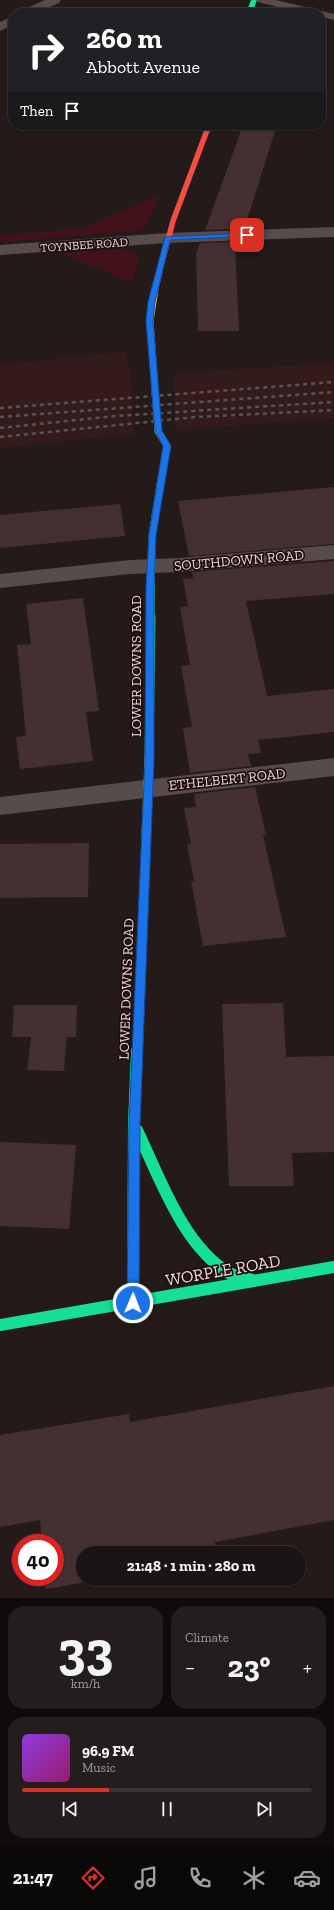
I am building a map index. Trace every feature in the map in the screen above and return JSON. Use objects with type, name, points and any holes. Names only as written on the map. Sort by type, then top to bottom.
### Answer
[{"type":"street","points":[[37,8],[55,0]]},
{"type":"street","name":"LOWER DOWNS ROAD","points":[[133,1303],[134,1124],[148,788],[152,535],[167,446],[158,431],[150,321],[151,302],[167,238],[207,130]]},
{"type":"street","name":"TOYNBEE ROAD","points":[[0,250],[167,238],[334,232]]},
{"type":"street","name":"SOUTHDOWN ROAD","points":[[0,581],[151,566],[334,552]]},
{"type":"street","name":"ETHELBERT ROAD","points":[[0,806],[334,767]]},
{"type":"street","name":"LOWER DOWNS ROAD","points":[[134,1124],[174,1207],[192,1236],[209,1258],[230,1274],[252,1280]]},
{"type":"street","name":"WORPLE ROAD","points":[[0,1325],[133,1303],[252,1280],[334,1267]]},
{"type":"lane","points":[[262,0],[296,8]]},
{"type":"shaded area","points":[[158,195],[147,226],[138,231],[0,242],[0,235],[83,228]]},
{"type":"shaded area","points":[[126,249],[139,255],[132,283],[65,255],[64,253]]},
{"type":"shaded area","points":[[125,351],[131,374],[133,434],[0,448],[0,365]]},
{"type":"shaded area","points":[[334,363],[334,418],[175,430],[173,373]]},
{"type":"building","points":[[241,130],[275,130],[247,220],[234,218],[234,229],[205,230]]},
{"type":"building","points":[[235,242],[239,331],[198,331],[196,253],[200,243]]},
{"type":"building","points":[[334,487],[334,544],[189,556],[178,501]]},
{"type":"building","points":[[120,504],[125,536],[0,548],[0,515]]},
{"type":"building","points":[[334,561],[334,594],[246,601],[267,696],[334,689],[334,732],[258,740],[261,753],[248,754],[251,766],[190,773],[183,728],[192,727],[181,666],[190,665],[180,607],[188,606],[183,579],[193,578],[192,572]]},
{"type":"building","points":[[83,598],[99,711],[86,712],[93,761],[20,769],[16,737],[26,736],[17,645],[31,644],[26,604]]},
{"type":"building","points":[[255,787],[266,835],[263,835],[286,937],[203,946],[191,881],[194,881],[187,844],[191,844],[184,808],[196,807],[194,794]]},
{"type":"building","points":[[89,843],[88,897],[0,898],[0,844]]},
{"type":"building","points":[[283,1003],[286,1057],[334,1056],[334,1152],[292,1153],[294,1186],[229,1186],[222,1004]]},
{"type":"building","points":[[14,1005],[77,1005],[76,1037],[67,1037],[64,1071],[27,1070],[31,1037],[12,1037]]},
{"type":"building","points":[[0,1142],[76,1145],[69,1229],[0,1226]]},
{"type":"building","points":[[334,1386],[334,1520],[215,1542],[215,1546],[76,1546],[76,1584],[64,1586],[64,1534],[41,1534],[40,1520],[0,1527],[0,1435],[129,1414],[130,1422]]},
{"type":"building","points":[[46,1586],[63,1586],[46,1589]]},
{"type":"railway","points":[[0,408],[334,382]]},
{"type":"railway","points":[[0,417],[334,392]]},
{"type":"railway","points":[[0,428],[115,416],[334,402]]},
{"type":"railway","points":[[0,437],[196,417],[334,410]]},
{"type":"traffic: fast","points":[[251,8],[254,0]]},
{"type":"traffic: fast","points":[[149,760],[152,535],[160,485]]},
{"type":"traffic: fast","points":[[133,1303],[134,1123],[144,887]]},
{"type":"traffic: fast","points":[[137,1130],[175,1209],[200,1247],[214,1262],[229,1273],[253,1280]]},
{"type":"traffic: fast","points":[[0,1325],[334,1267]]},
{"type":"traffic: slow","points":[[155,289],[150,321],[158,431],[167,446],[160,485]]},
{"type":"traffic: slow","points":[[144,887],[149,760]]},
{"type":"traffic: jam","points":[[155,289],[173,221],[207,130]]},
{"type":"route","points":[[133,1303],[135,1215],[134,1124],[149,761],[150,587],[152,535],[167,446],[158,431],[155,371],[150,321],[151,302],[167,238],[247,235]]}]
